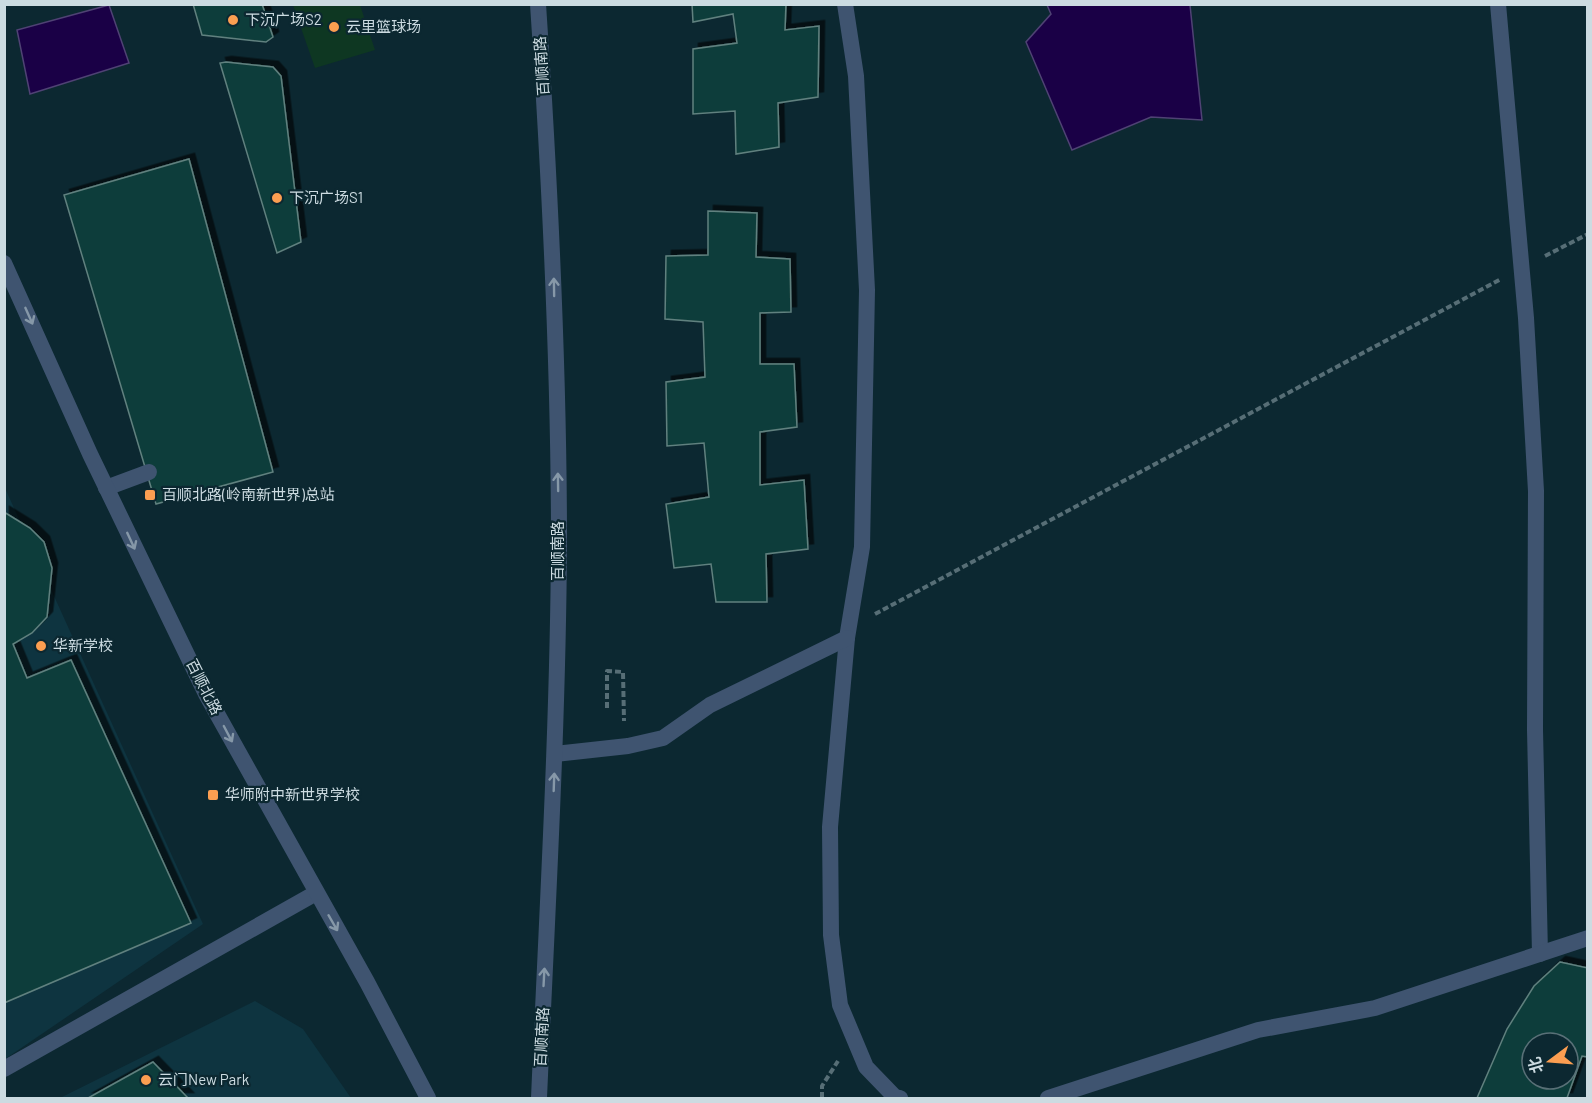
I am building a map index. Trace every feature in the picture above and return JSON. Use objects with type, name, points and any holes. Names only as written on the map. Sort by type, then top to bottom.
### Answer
[{"type":"street","name":"百顺南路","points":[[538,4],[554,266],[559,543],[555,754],[539,1098]]},
{"type":"street","points":[[845,4],[856,76],[867,290],[862,547],[847,638],[830,827],[831,935],[840,1005],[866,1067],[895,1097],[900,1098]]},
{"type":"street","points":[[1498,4],[1522,268],[1536,491],[1535,730],[1540,954]]},
{"type":"street","name":"百顺北路","points":[[4,263],[106,488],[206,694],[428,1098]]},
{"type":"street","points":[[106,488],[149,472]]},
{"type":"street","points":[[555,754],[628,746],[663,738],[710,705],[847,638]]},
{"type":"street","points":[[4,1069],[316,893]]},
{"type":"street","points":[[1048,1098],[1258,1030],[1375,1008],[1587,938]]},
{"type":"path","points":[[872,616],[1587,234]]},
{"type":"path","points":[[607,708],[607,671],[623,672],[624,721]]},
{"type":"path","points":[[822,1098],[822,1086],[853,1034]]},
{"type":"shaded area","points":[[109,5],[129,63],[30,94],[17,30]]},
{"type":"shaded area","points":[[1047,5],[1190,5],[1202,120],[1151,117],[1072,150],[1026,42],[1051,14]]},
{"type":"shaded area","name":"华新学校","points":[[4,486],[203,924],[5,1059],[4,1059]]},
{"type":"shaded area","points":[[255,1001],[303,1029],[351,1098],[60,1098]]},
{"type":"green space","name":"云里篮球场","points":[[293,5],[360,5],[375,50],[315,68]]},
{"type":"building","name":"下沉广场S2","points":[[193,4],[262,4],[273,37],[266,42],[202,35]]},
{"type":"building","points":[[692,4],[786,4],[785,30],[819,26],[818,97],[778,103],[779,147],[736,154],[735,111],[693,114],[693,49],[737,43],[733,14],[693,22]]},
{"type":"building","name":"下沉广场S1","points":[[220,63],[273,67],[281,76],[301,242],[277,253]]},
{"type":"building","points":[[189,159],[273,472],[156,504],[64,195]]},
{"type":"building","points":[[708,211],[757,213],[756,257],[790,259],[791,312],[760,313],[760,364],[794,364],[797,427],[760,432],[760,485],[804,480],[808,549],[766,554],[767,602],[716,602],[711,564],[674,568],[666,504],[709,497],[704,443],[667,446],[666,382],[705,377],[703,322],[665,319],[666,256],[708,255]]},
{"type":"building","name":"华新学校","points":[[4,512],[30,528],[44,542],[52,568],[47,617],[32,633],[13,644],[27,678],[71,660],[191,923],[4,1003]]},
{"type":"building","points":[[1560,962],[1588,968],[1588,1057],[1582,1056],[1580,1062],[1580,1031],[1520,1031],[1520,1091],[1570,1091],[1567,1098],[1477,1098],[1507,1029],[1534,986]]},
{"type":"building","name":"云门New Park","points":[[153,1062],[188,1098],[88,1098]]},
{"type":"place","name":"下沉广场S2","points":[[233,20]]},
{"type":"place","name":"云里篮球场","points":[[334,27]]},
{"type":"place","name":"下沉广场S1","points":[[277,198]]},
{"type":"place","name":"百顺北路(岭南新世界)总站","points":[[150,495]]},
{"type":"place","name":"华新学校","points":[[41,646]]},
{"type":"place","name":"华师附中新世界学校","points":[[213,795]]},
{"type":"place","name":"云门New Park","points":[[146,1080]]}]
